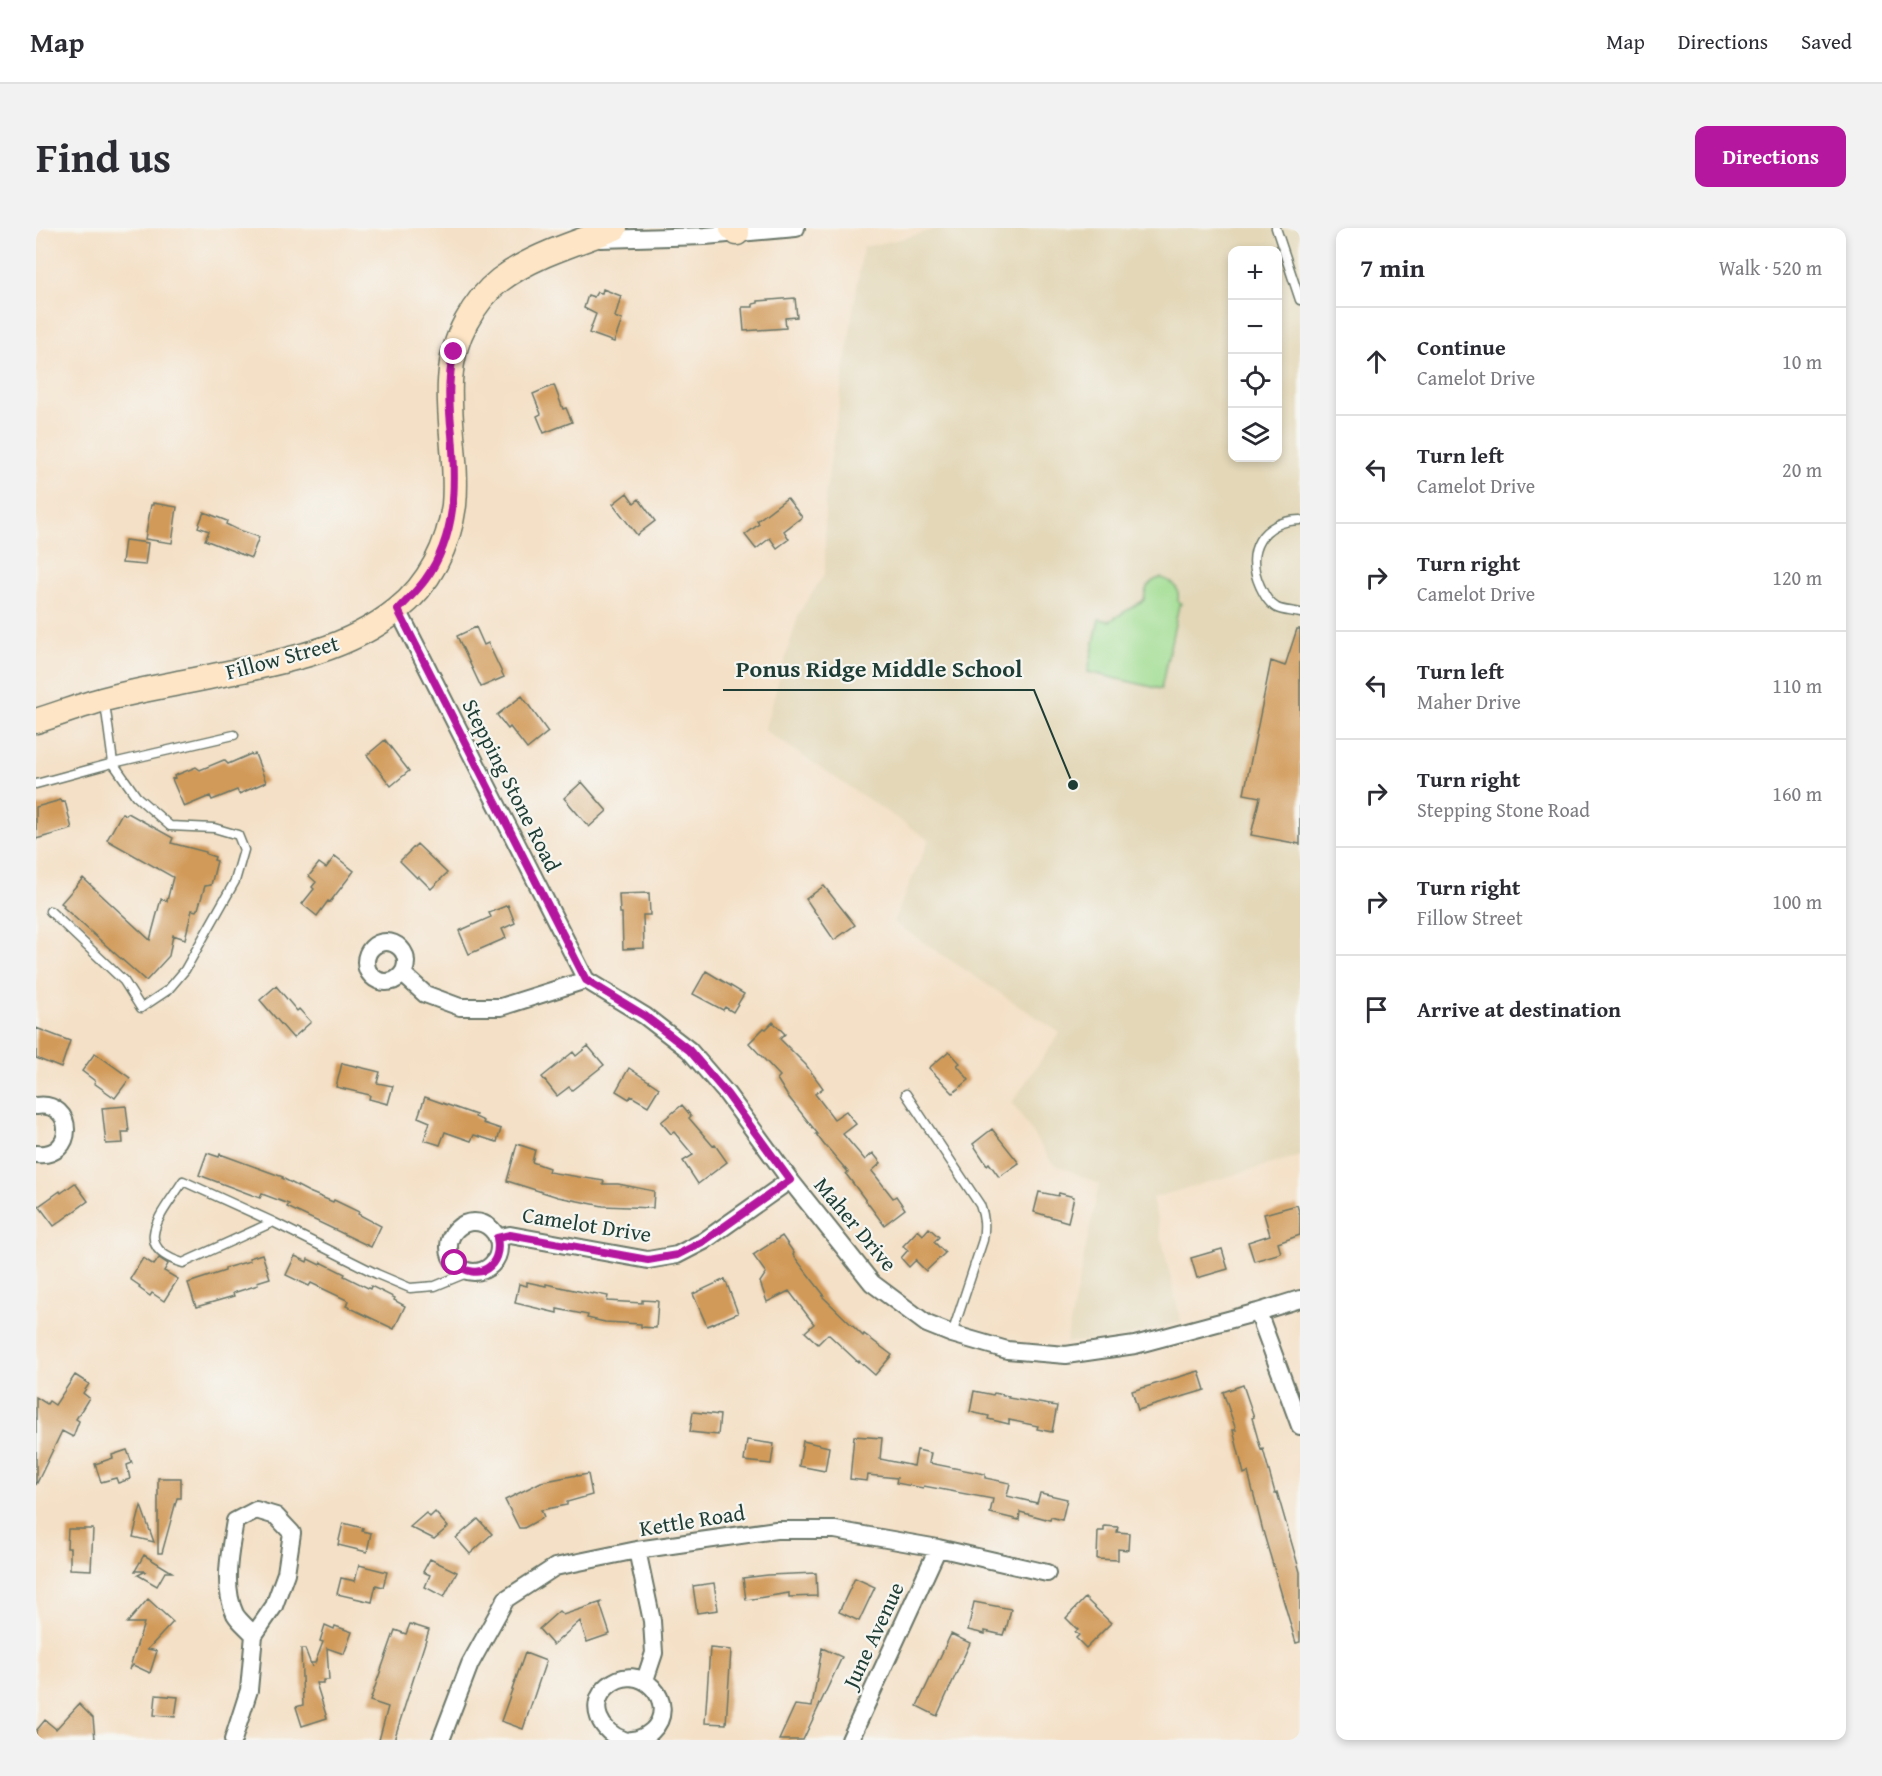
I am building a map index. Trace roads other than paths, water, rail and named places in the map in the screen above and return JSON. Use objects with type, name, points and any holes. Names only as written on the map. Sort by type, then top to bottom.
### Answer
[{"type":"street","name":"Fillow Street","points":[[36,721],[105,699],[291,659],[325,649],[355,637],[398,610],[431,572],[449,529],[454,485],[449,381],[454,352],[463,327],[475,308],[499,281],[517,269],[615,228]]},
{"type":"street","points":[[586,240],[796,228]]},
{"type":"street","name":"Stepping Stone Road","points":[[398,610],[586,980]]},
{"type":"street","points":[[403,974],[425,994],[460,1007],[501,1007],[586,980]]},
{"type":"street","name":"Maher Drive","points":[[586,980],[645,1016],[689,1050],[727,1094],[790,1180],[872,1283],[927,1324],[1007,1350],[1066,1355],[1135,1345],[1300,1299]]},
{"type":"street","points":[[36,1106],[48,1106],[57,1110],[65,1122],[67,1131],[64,1141],[58,1148],[45,1154],[36,1154]]},
{"type":"street","name":"Camelot Drive","points":[[497,1238],[510,1235],[648,1260],[677,1255],[704,1241],[790,1180]]},
{"type":"street","name":"Camelot Drive","points":[[478,1223],[493,1231],[497,1238],[499,1249],[496,1259],[480,1272],[461,1269],[451,1256],[449,1247],[451,1239],[461,1226],[478,1223]]},
{"type":"street","points":[[1258,1312],[1300,1426]]},
{"type":"street","points":[[233,1740],[249,1690],[254,1635],[274,1606],[286,1573],[292,1533],[276,1516],[256,1510],[235,1521],[230,1553],[228,1592],[236,1616],[254,1635]]},
{"type":"street","name":"Kettle Road","points":[[441,1740],[470,1664],[506,1599],[555,1567],[637,1550],[776,1530],[835,1530],[938,1548],[1047,1573]]},
{"type":"street","name":"June Avenue","points":[[850,1740],[938,1548]]},
{"type":"street","points":[[637,1550],[652,1621],[654,1653],[645,1680]]},
{"type":"street","points":[[624,1740],[614,1737],[606,1730],[597,1710],[604,1689],[623,1677],[634,1677],[645,1680],[653,1687],[662,1707],[655,1728],[646,1736],[631,1740]]},
{"type":"lane","points":[[1276,228],[1300,300]]},
{"type":"lane","points":[[1300,520],[1290,520],[1270,527],[1259,540],[1254,558],[1257,579],[1266,598],[1276,608],[1300,613]]},
{"type":"lane","points":[[50,911],[124,981],[141,1008],[168,990],[185,970],[235,881],[244,850],[238,835],[214,828],[170,826],[136,796],[113,763],[105,699]]},
{"type":"lane","points":[[36,784],[113,763],[234,735]]},
{"type":"lane","points":[[906,1094],[980,1205],[984,1216],[985,1228],[982,1240],[952,1334]]},
{"type":"lane","points":[[273,1222],[183,1263],[172,1260],[155,1247],[152,1234],[183,1181],[273,1222],[410,1288],[435,1286],[469,1272]]},
{"type":"place","name":"Ponus Ridge Middle School","points":[[1073,785]]}]
